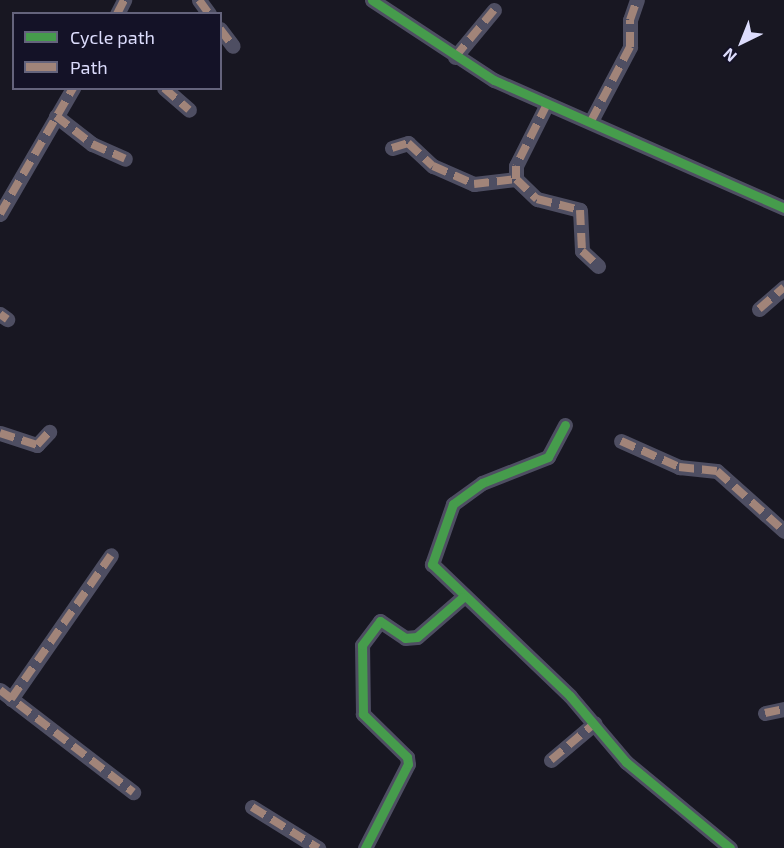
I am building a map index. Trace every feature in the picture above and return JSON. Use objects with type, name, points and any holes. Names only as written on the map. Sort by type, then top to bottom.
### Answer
[{"type":"street","points":[[199,0],[208,12]]},
{"type":"street","points":[[372,0],[456,57],[547,104],[591,121],[784,208]]},
{"type":"street","points":[[591,121],[630,47],[630,20],[637,0]]},
{"type":"street","points":[[456,57],[494,10]]},
{"type":"street","points":[[222,32],[233,46]]},
{"type":"street","points":[[0,214],[72,90]]},
{"type":"street","points":[[166,90],[189,110]]},
{"type":"street","points":[[547,104],[516,166],[516,178],[537,199],[580,210],[582,251],[598,266]]},
{"type":"street","points":[[56,116],[92,144],[125,159]]},
{"type":"street","points":[[392,148],[408,143],[433,166],[474,184],[516,178]]},
{"type":"street","points":[[759,309],[784,287]]},
{"type":"street","points":[[565,425],[548,457],[482,483],[453,504],[432,564],[463,597],[595,723],[626,762],[730,848]]},
{"type":"street","points":[[0,433],[37,445],[49,432]]},
{"type":"street","points":[[621,441],[679,467],[717,471],[784,531]]},
{"type":"street","points":[[111,555],[6,694],[133,792]]},
{"type":"street","points":[[365,848],[408,764],[407,757],[363,714],[362,645],[380,621],[405,638],[417,637],[463,597]]},
{"type":"street","points":[[765,713],[784,709]]},
{"type":"street","points":[[551,760],[595,723]]},
{"type":"street","points":[[252,807],[318,848]]},
{"type":"marked path","points":[[118,12],[124,0]]},
{"type":"marked path","points":[[199,0],[208,12]]},
{"type":"marked path","points":[[591,121],[630,47],[630,20],[637,0]]},
{"type":"marked path","points":[[455,57],[494,10]]},
{"type":"marked path","points":[[222,32],[233,46]]},
{"type":"marked path","points":[[0,214],[72,90]]},
{"type":"marked path","points":[[166,90],[189,110]]},
{"type":"marked path","points":[[547,104],[516,166],[516,179],[537,199],[580,210],[582,251],[598,266]]},
{"type":"marked path","points":[[56,116],[92,144],[125,159]]},
{"type":"marked path","points":[[392,148],[408,143],[433,166],[474,184],[516,179]]},
{"type":"marked path","points":[[759,309],[784,287]]},
{"type":"marked path","points":[[0,314],[7,319]]},
{"type":"marked path","points":[[0,433],[37,445],[49,432]]},
{"type":"marked path","points":[[621,441],[679,467],[717,471],[784,531]]},
{"type":"marked path","points":[[11,699],[111,555]]},
{"type":"marked path","points":[[0,690],[133,792]]},
{"type":"marked path","points":[[765,713],[784,709]]},
{"type":"marked path","points":[[551,760],[595,723]]},
{"type":"marked path","points":[[252,807],[318,848]]},
{"type":"cycle path","points":[[372,0],[494,80],[784,208]]},
{"type":"cycle path","points":[[565,425],[548,457],[482,483],[453,504],[432,564],[570,696],[626,762],[730,848]]},
{"type":"cycle path","points":[[365,848],[408,764],[407,757],[363,714],[362,645],[380,621],[405,638],[417,637],[463,597]]}]
